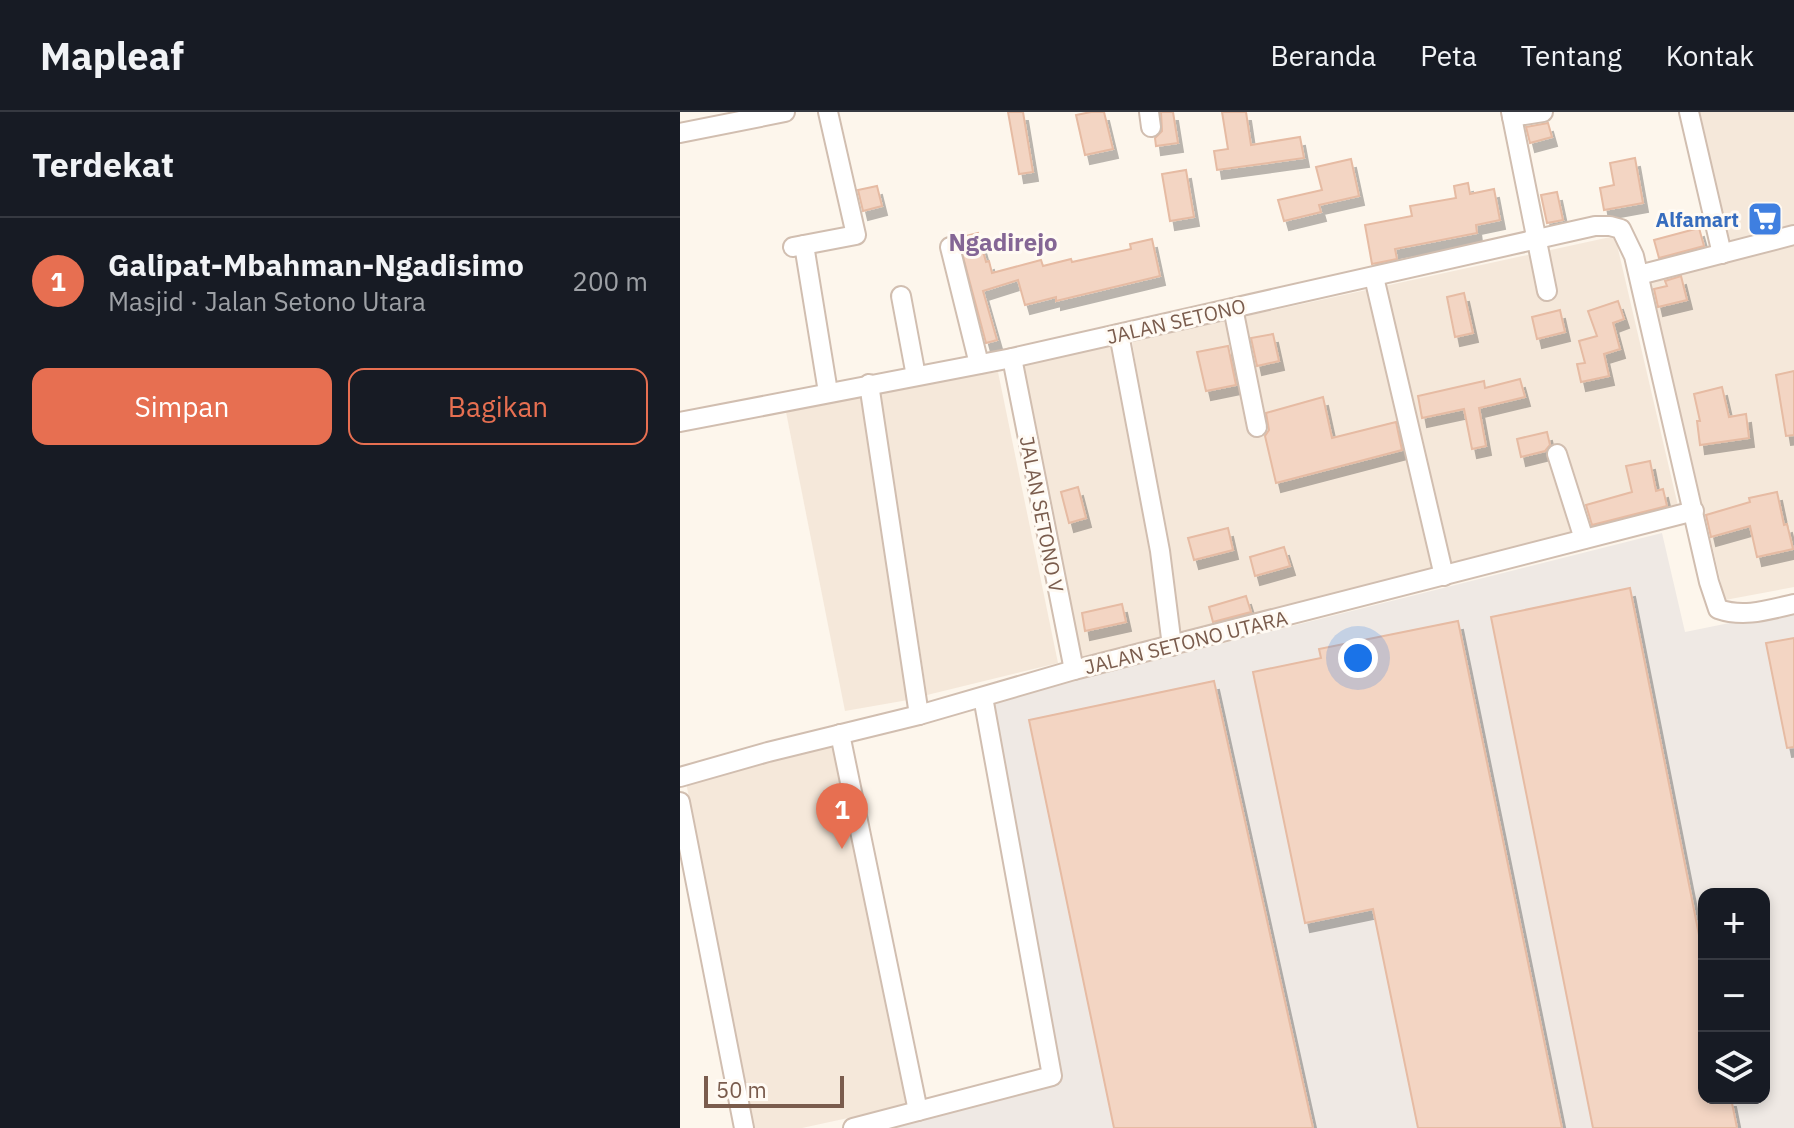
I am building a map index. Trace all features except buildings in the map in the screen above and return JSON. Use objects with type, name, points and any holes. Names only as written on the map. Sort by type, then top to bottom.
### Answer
[{"type":"street","points":[[680,133],[785,112]]},
{"type":"street","points":[[828,112],[856,235]]},
{"type":"street","points":[[1543,112],[1512,115],[1547,291]]},
{"type":"street","points":[[1689,112],[1722,254]]},
{"type":"street","name":"JALAN SETONO","points":[[680,422],[1012,358],[1595,226],[1621,229],[1639,275]]},
{"type":"street","points":[[828,392],[798,246],[875,232]]},
{"type":"street","points":[[1794,235],[1639,275],[1709,582],[1718,609],[1733,614],[1794,604]]},
{"type":"street","points":[[950,247],[979,364]]},
{"type":"street","points":[[1374,277],[1444,576]]},
{"type":"street","points":[[901,296],[916,376]]},
{"type":"street","points":[[1233,308],[1257,427]]},
{"type":"street","points":[[1119,334],[1160,551],[1172,646]]},
{"type":"street","name":"JALAN SETONO V","points":[[1012,358],[1074,670]]},
{"type":"street","points":[[869,384],[919,715]]},
{"type":"street","points":[[1557,454],[1584,539]]},
{"type":"street","name":"JALAN SETONO UTARA","points":[[680,777],[919,715],[1074,670],[1694,511]]},
{"type":"street","points":[[853,1128],[1052,1076],[983,697]]},
{"type":"street","points":[[840,734],[918,1111]]},
{"type":"street","points":[[680,802],[744,1128]]},
{"type":"shaded area","points":[[1696,112],[1794,112],[1794,227],[1726,245]]},
{"type":"shaded area","points":[[1615,236],[1678,506],[1179,636],[1132,341]]},
{"type":"shaded area","points":[[1794,239],[1794,587],[1725,600],[1648,278]]},
{"type":"shaded area","points":[[1112,346],[1165,636],[1081,659],[1023,365]]},
{"type":"shaded area","points":[[998,372],[1058,663],[927,695],[880,389]]},
{"type":"shaded area","points":[[860,394],[908,700],[845,711],[786,412]]},
{"type":"shaded area","points":[[1662,533],[1685,632],[1794,610],[1794,1128],[884,1128],[1060,1080],[994,701]]},
{"type":"shaded area","points":[[835,745],[908,1105],[802,1128],[752,1128],[686,782]]},
{"type":"place","name":"Alfamart","points":[[1765,219]]},
{"type":"place","name":"Galipat-Mbahman-Ngadisimo","points":[[842,849]]},
{"type":"district","name":"Ngadirejo","points":[[1003,242]]}]
